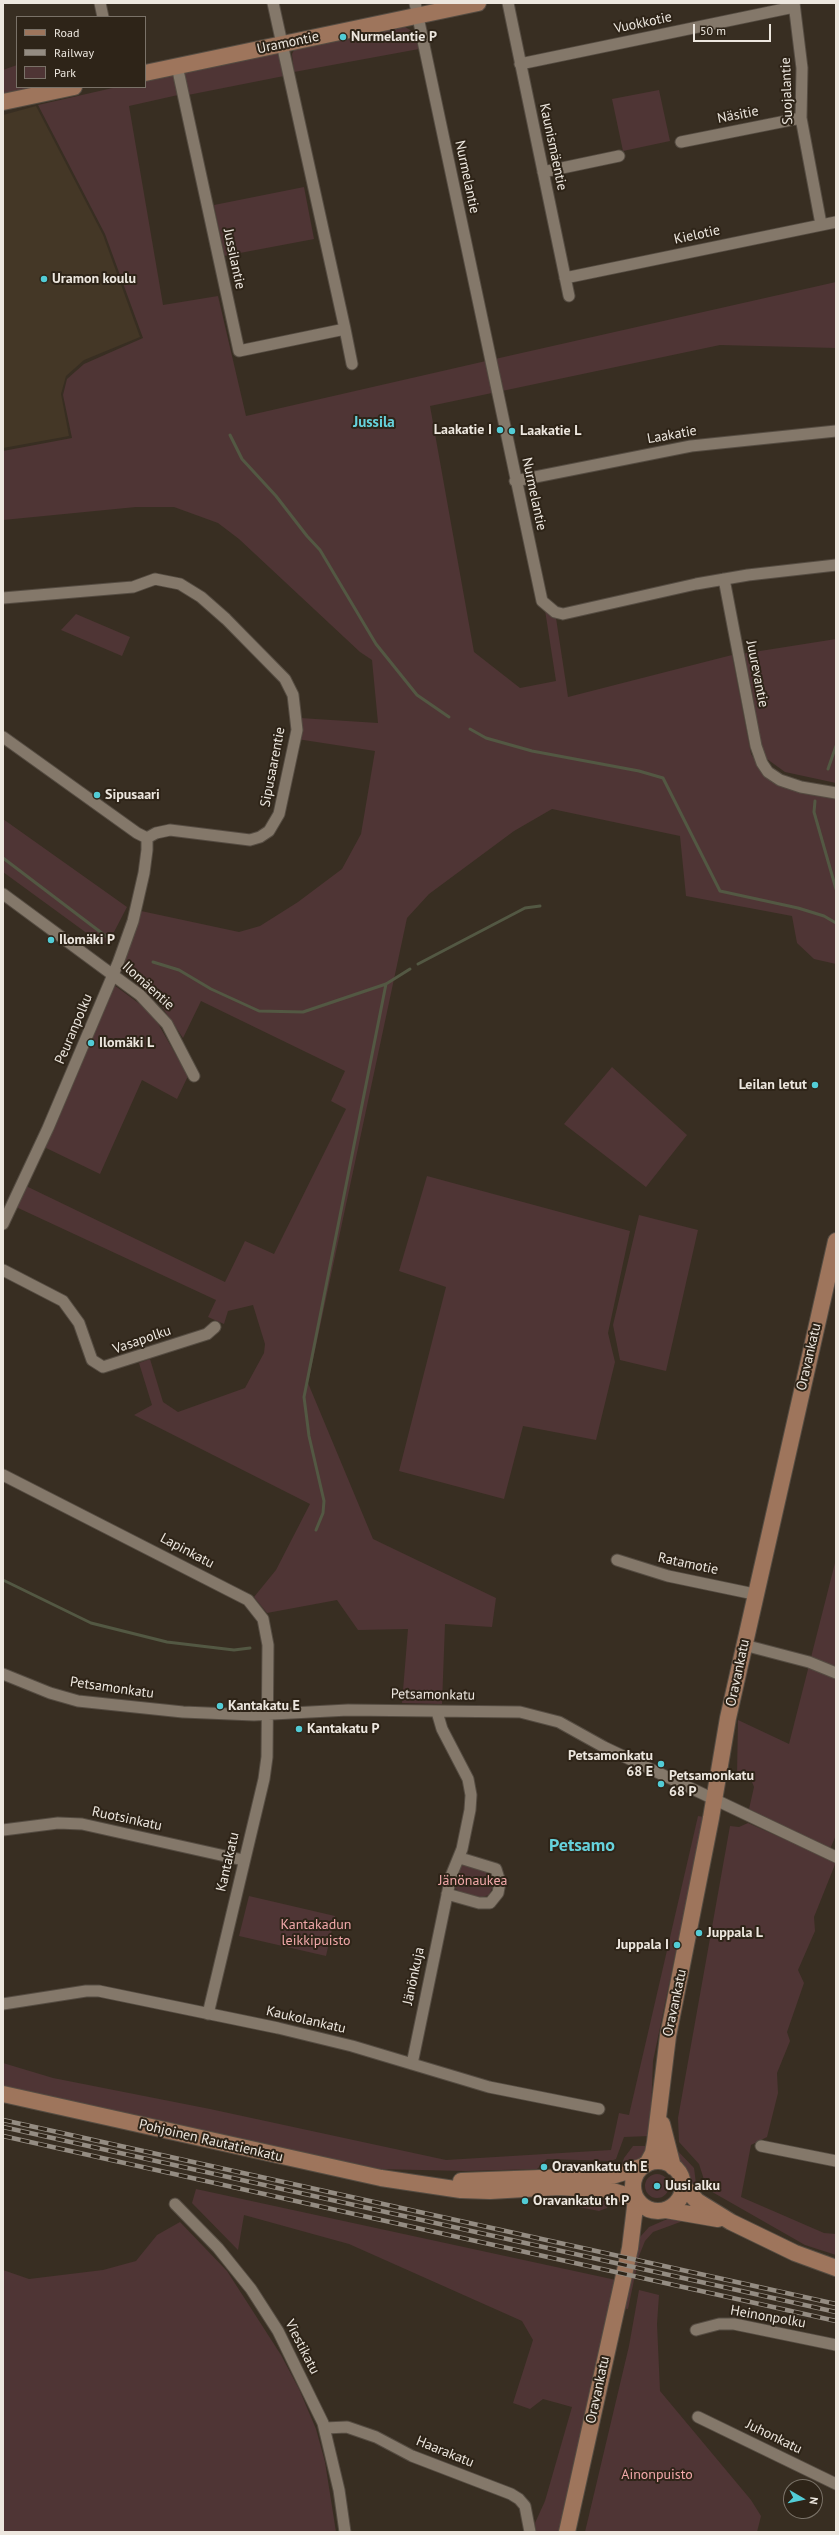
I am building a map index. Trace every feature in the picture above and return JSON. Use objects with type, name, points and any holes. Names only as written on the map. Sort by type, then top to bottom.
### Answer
[{"type":"street","points":[[100,3],[103,16]]},
{"type":"street","points":[[273,3],[352,364]]},
{"type":"street","name":"Uramontie","points":[[146,73],[283,44],[416,10],[478,3]]},
{"type":"street","name":"Kaunismäentie","points":[[508,3],[569,296]]},
{"type":"street","name":"Vuokkotie","points":[[520,64],[794,5]]},
{"type":"street","name":"Suojalantie","points":[[794,5],[802,68],[801,118],[821,224]]},
{"type":"street","name":"Nurmelantie","points":[[416,10],[538,589],[542,601],[555,612],[563,614],[627,598],[724,579],[836,564]]},
{"type":"street","name":"Jussilantie","points":[[177,66],[238,351],[345,329]]},
{"type":"street","points":[[3,102],[69,88]]},
{"type":"street","name":"Näsitie","points":[[681,142],[801,118]]},
{"type":"street","points":[[543,172],[619,156]]},
{"type":"street","name":"Kielotie","points":[[565,278],[836,222]]},
{"type":"street","name":"Laakatie","points":[[516,481],[691,446],[836,431]]},
{"type":"street","name":"Sipusaarentie","points":[[3,598],[133,587],[155,579],[180,584],[201,597],[285,679],[293,695],[297,730],[285,792],[275,824],[260,837],[250,840],[170,830],[156,833],[147,838]]},
{"type":"street","name":"Juurevantie","points":[[724,579],[756,746],[762,763],[768,772],[780,780],[801,787],[836,793]]},
{"type":"street","points":[[3,737],[137,833],[147,838]]},
{"type":"street","name":"Peuranpolku","points":[[3,1224],[48,1128],[114,975],[133,921],[145,867],[147,838]]},
{"type":"street","name":"Ilomäentie","points":[[3,894],[140,995],[167,1024],[194,1076]]},
{"type":"street","name":"Oravankatu","points":[[644,2165],[653,2153],[668,2036],[714,1799],[728,1718],[754,1594],[832,1279],[836,1241]]},
{"type":"street","name":"Vasapolku","points":[[3,1270],[63,1301],[79,1323],[92,1360],[103,1367],[207,1334],[215,1327]]},
{"type":"street","name":"Lapinkatu","points":[[3,1475],[248,1600],[263,1619],[268,1645],[267,1715]]},
{"type":"street","name":"Ratamotie","points":[[617,1560],[665,1576],[754,1594]]},
{"type":"street","points":[[744,1645],[809,1662],[836,1673]]},
{"type":"street","name":"Petsamonkatu","points":[[3,1674],[50,1693],[104,1705],[183,1712],[267,1715],[348,1710],[520,1712],[558,1722],[604,1747],[836,1857]]},
{"type":"street","name":"Jänönkuja","points":[[412,2064],[451,1876],[460,1858],[468,1824],[471,1794],[468,1779],[442,1729],[437,1712]]},
{"type":"street","name":"Kantakatu","points":[[208,2014],[243,1860],[264,1779],[267,1758],[267,1715]]},
{"type":"street","name":"Ruotsinkatu","points":[[3,1830],[58,1824],[82,1824],[243,1860]]},
{"type":"street","points":[[447,1894],[479,1903],[490,1903],[498,1893],[500,1882],[496,1869],[460,1858]]},
{"type":"street","name":"Kaukolankatu","points":[[3,2004],[86,1991],[99,1991],[344,2044],[489,2087],[599,2109]]},
{"type":"street","name":"Pohjoinen Rautatienkatu","points":[[3,2094],[336,2169],[420,2183],[490,2191],[559,2187],[614,2190],[635,2199]]},
{"type":"street","name":"Oravankatu","points":[[659,2109],[665,2143],[673,2167]]},
{"type":"street","points":[[761,2146],[836,2161]]},
{"type":"street","points":[[731,2222],[646,2208],[635,2199],[632,2189],[633,2181],[644,2165],[660,2161],[673,2167],[680,2175],[683,2186],[697,2202],[731,2222],[795,2253],[836,2268]]},
{"type":"street","name":"Pohjoinen Rautatienkatu","points":[[420,2183],[614,2175],[644,2165]]},
{"type":"street","points":[[663,2210],[677,2202],[683,2186]]},
{"type":"street","name":"Oravankatu","points":[[567,2532],[630,2248],[635,2199]]},
{"type":"street","name":"Viestikatu","points":[[175,2204],[218,2248],[251,2289],[278,2331],[325,2428],[339,2490],[345,2532]]},
{"type":"street","name":"Oravankatu","points":[[630,2248],[645,2221],[663,2210]]},
{"type":"street","name":"Heinonpolku","points":[[696,2330],[719,2324],[734,2324],[836,2345]]},
{"type":"street","name":"Juhonkatu","points":[[698,2417],[836,2484]]},
{"type":"street","name":"Haarakatu","points":[[325,2428],[347,2427],[376,2437],[412,2456],[519,2498],[525,2506],[530,2532]]},
{"type":"shaded area","points":[[36,106],[103,235],[140,337],[84,360],[66,376],[61,394],[69,436],[3,448],[3,115]]},
{"type":"green space","points":[[403,26],[412,31],[419,49],[294,72],[292,54],[295,48]]},
{"type":"green space","points":[[275,53],[280,56],[284,76],[188,95],[184,80],[185,72]]},
{"type":"green space","points":[[16,65],[16,88],[31,88],[3,94],[3,70]]},
{"type":"green space","points":[[174,75],[178,95],[129,106],[163,305],[218,296],[246,416],[486,361],[492,393],[430,406],[474,652],[520,688],[556,681],[545,610],[556,618],[568,697],[732,655],[751,754],[765,776],[798,792],[836,799],[836,964],[814,959],[797,943],[792,916],[686,896],[680,836],[552,809],[514,831],[429,894],[407,918],[308,1383],[373,1539],[496,1598],[492,1627],[445,1624],[442,1704],[402,1703],[408,1629],[358,1630],[337,1600],[267,1613],[254,1597],[276,1570],[310,1504],[134,1415],[152,1405],[139,1363],[150,1359],[163,1402],[178,1412],[245,1388],[264,1353],[265,1344],[253,1305],[228,1311],[224,1324],[208,1317],[216,1300],[16,1207],[26,1186],[225,1282],[245,1241],[274,1254],[346,1109],[331,1101],[345,1071],[201,1001],[183,1038],[158,1001],[137,986],[139,976],[123,965],[141,911],[239,932],[260,926],[298,902],[342,869],[361,834],[375,751],[297,739],[300,718],[378,723],[372,660],[360,652],[239,539],[218,523],[174,507],[136,507],[3,520],[3,451],[72,438],[63,395],[67,379],[84,364],[143,338],[105,234],[38,105],[113,88],[146,88],[146,81]]},
{"type":"green space","points":[[659,90],[670,141],[623,151],[612,99]]},
{"type":"green space","points":[[304,187],[314,239],[224,256],[214,205]]},
{"type":"green space","points":[[836,282],[836,348],[720,345],[502,391],[495,359]]},
{"type":"green space","points":[[76,614],[130,637],[122,656],[61,630]]},
{"type":"green space","points":[[836,639],[836,783],[785,772],[767,759],[761,745],[741,654]]},
{"type":"green space","points":[[3,819],[127,907],[114,932],[103,945],[3,872]]},
{"type":"green space","points":[[114,985],[152,1013],[188,1076],[177,1099],[142,1080],[100,1174],[44,1147]]},
{"type":"green space","points":[[612,1067],[687,1135],[646,1187],[564,1124]]},
{"type":"green space","points":[[427,1176],[630,1231],[608,1333],[615,1362],[596,1440],[523,1426],[504,1499],[399,1471],[446,1287],[399,1271]]},
{"type":"green space","points":[[639,1215],[698,1230],[666,1371],[620,1360],[613,1325]]},
{"type":"green space","points":[[836,1559],[836,1835],[830,1849],[749,1809],[754,1787],[750,1777],[737,1775],[738,1720],[789,1744]]},
{"type":"green space","points":[[698,1816],[704,1817],[653,2061],[650,2136],[624,2137],[616,2159],[611,2161],[547,2159],[537,2169],[466,2171],[376,2169],[309,2156],[3,2086],[3,2063],[53,2078],[210,2109],[446,2160],[611,2150],[619,2113],[629,2115]]},
{"type":"green space","points":[[748,1823],[836,1862],[814,1917],[815,1931],[798,1970],[804,1983],[787,2032],[790,2041],[777,2073],[778,2093],[767,2137],[751,2145],[741,2197],[824,2233],[836,2234],[836,2255],[805,2245],[707,2189],[699,2164],[679,2142],[678,2118],[730,1826],[739,1827]]},
{"type":"green space","name":"Jänönaukea","points":[[466,1864],[493,1872],[493,1886],[489,1895],[479,1898],[464,1895],[452,1886],[458,1867]]},
{"type":"green space","name":"Kantakadun leikkipuisto","points":[[249,1896],[335,1916],[326,1956],[239,1936]]},
{"type":"green space","points":[[633,2146],[650,2146],[644,2158],[621,2167],[624,2158]]},
{"type":"green space","points":[[674,2147],[694,2168],[697,2191],[689,2187],[686,2173]]},
{"type":"green space","points":[[657,2174],[662,2175],[668,2181],[668,2191],[662,2197],[657,2198],[652,2197],[646,2191],[645,2186],[646,2181],[652,2175]]},
{"type":"green space","points":[[196,2189],[616,2280],[563,2532],[536,2532],[535,2523],[545,2501],[572,2407],[543,2399],[530,2409],[513,2403],[533,2340],[522,2321],[349,2244],[244,2215],[238,2250],[192,2203]]},
{"type":"green space","points":[[564,2192],[610,2195],[610,2200],[607,2208],[599,2211],[538,2199],[537,2196]]},
{"type":"green space","points":[[672,2217],[683,2221],[653,2232],[645,2241],[639,2256],[628,2309],[622,2308],[633,2254],[640,2237],[649,2227]]},
{"type":"green space","points":[[180,2222],[227,2271],[281,2355],[299,2389],[316,2429],[325,2462],[336,2532],[3,2532],[3,2270],[29,2279],[103,2270],[136,2261],[157,2235]]},
{"type":"green space","name":"Ainonpuisto","points":[[639,2290],[659,2295],[657,2324],[660,2391],[751,2500],[761,2516],[757,2532],[585,2532],[629,2346]]},
{"type":"waterway","points":[[230,435],[242,459],[276,496],[307,536],[320,550],[376,644],[417,695],[449,717]]},
{"type":"waterway","points":[[470,729],[486,738],[532,751],[639,771],[663,778],[720,891],[798,908],[824,916],[836,923]]},
{"type":"waterway","points":[[828,769],[836,746]]},
{"type":"waterway","points":[[815,801],[814,812],[836,889]]},
{"type":"waterway","points":[[3,858],[107,937]]},
{"type":"waterway","points":[[418,964],[525,908],[540,906]]},
{"type":"waterway","points":[[153,962],[179,970],[211,989],[259,1011],[303,1012],[386,984],[410,969]]},
{"type":"waterway","points":[[316,1530],[323,1513],[324,1501],[309,1436],[304,1397],[386,984]]},
{"type":"waterway","points":[[3,1580],[91,1623],[167,1642],[234,1650],[250,1648]]},
{"type":"railway","points":[[3,2120],[836,2304]]},
{"type":"railway","points":[[3,2127],[836,2312]]},
{"type":"railway","points":[[3,2136],[836,2321]]},
{"type":"place","name":"Nurmelantie P","points":[[343,37]]},
{"type":"place","name":"Uramon koulu","points":[[44,279]]},
{"type":"place","name":"Laakatie I","points":[[500,430]]},
{"type":"place","name":"Laakatie L","points":[[512,431]]},
{"type":"place","name":"Sipusaari","points":[[97,795]]},
{"type":"place","name":"Ilomäki P","points":[[51,940]]},
{"type":"place","name":"Ilomäki L","points":[[91,1043]]},
{"type":"place","name":"Leilan letut","points":[[815,1085]]},
{"type":"place","name":"Kantakatu E","points":[[220,1706]]},
{"type":"place","name":"Kantakatu P","points":[[299,1729]]},
{"type":"place","name":"Petsamonkatu 68 E","points":[[661,1764]]},
{"type":"place","name":"Petsamonkatu 68 P","points":[[661,1784]]},
{"type":"place","name":"Juppala L","points":[[699,1933]]},
{"type":"place","name":"Juppala I","points":[[677,1945]]},
{"type":"place","name":"Oravankatu th E","points":[[544,2167]]},
{"type":"place","name":"Uusi alku","points":[[657,2186]]},
{"type":"place","name":"Oravankatu th P","points":[[525,2201]]},
{"type":"district","name":"Jussila","points":[[374,423]]},
{"type":"district","name":"Petsamo","points":[[582,1846]]}]
